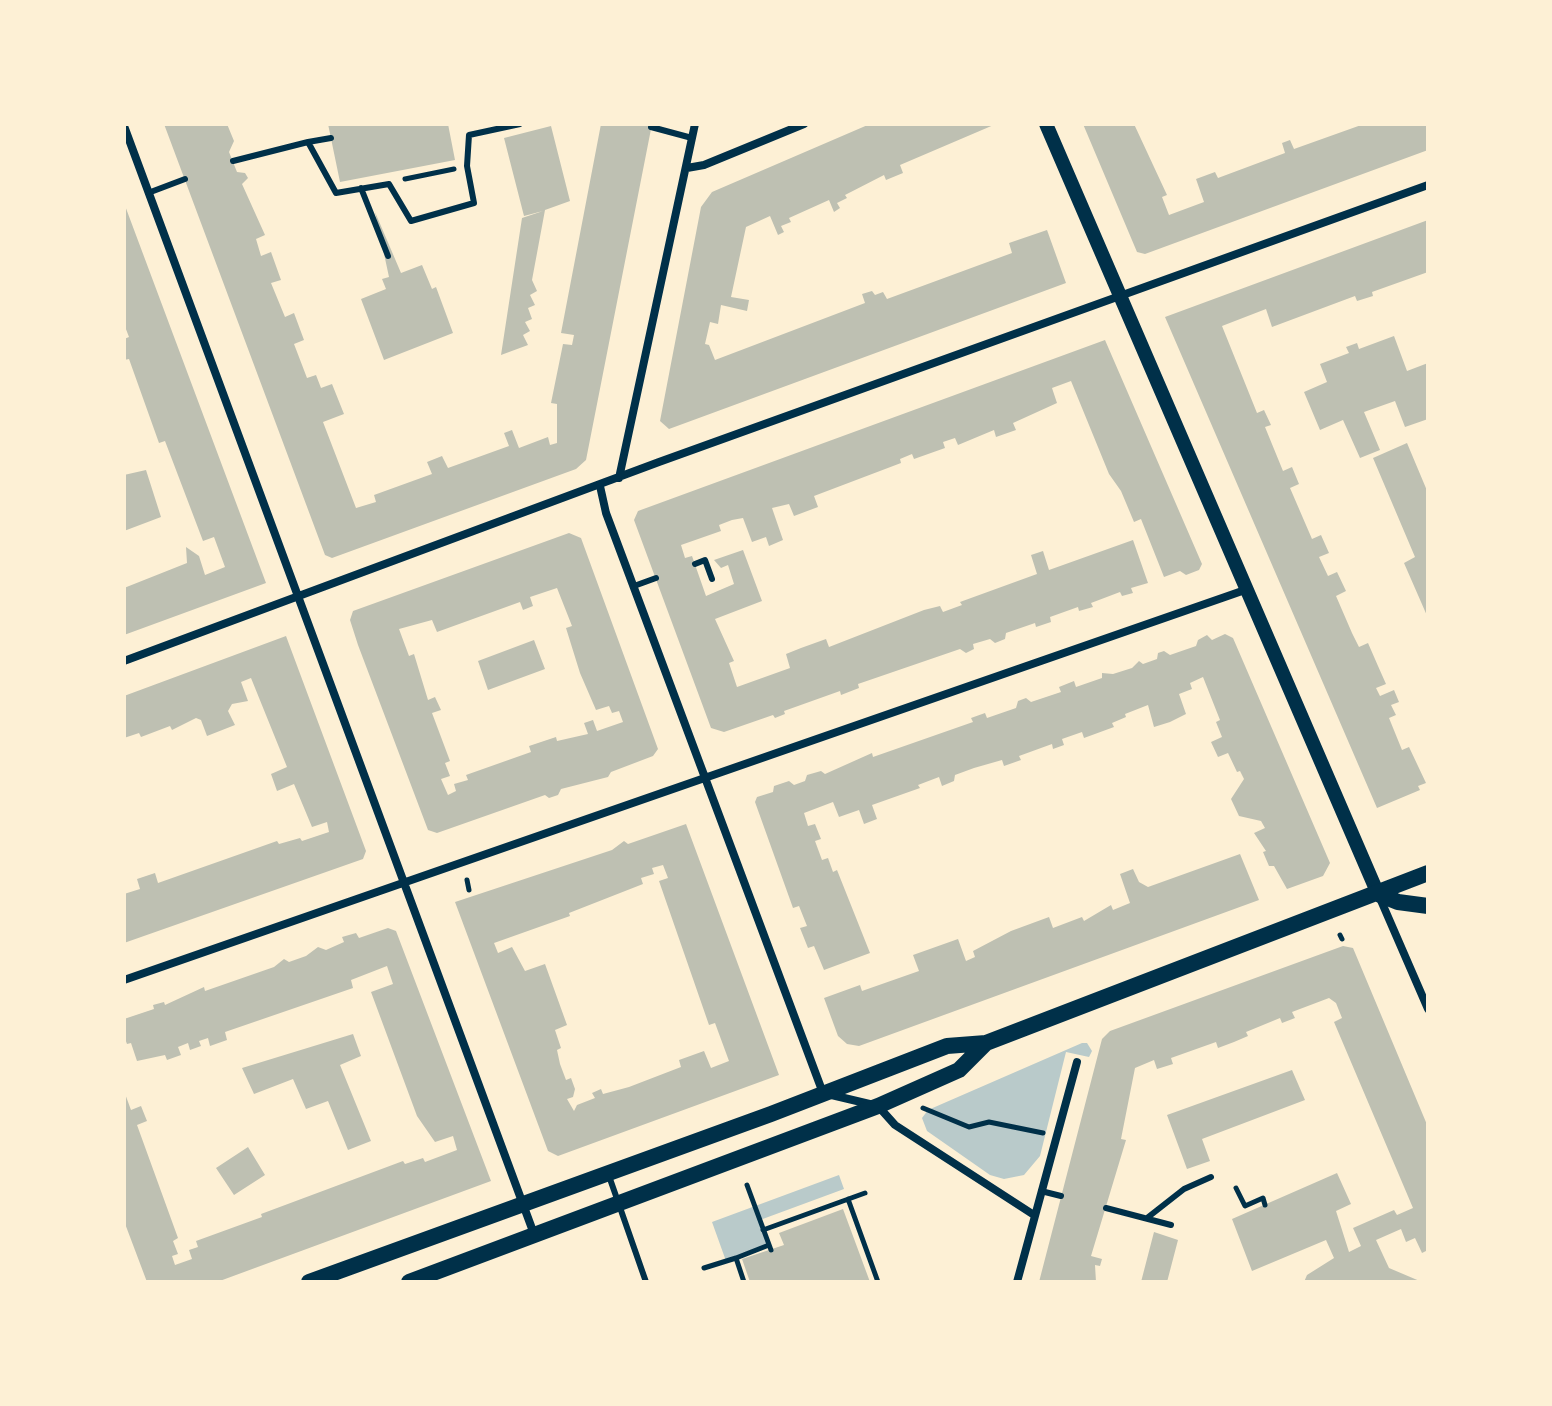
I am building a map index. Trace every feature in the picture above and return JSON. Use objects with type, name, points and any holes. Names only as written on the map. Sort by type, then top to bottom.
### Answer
[{"type":"main road","points":[[309,1282],[947,1046],[986,1043],[1428,873]]},
{"type":"main road","points":[[1378,894],[1398,902],[1428,906]]},
{"type":"main road","points":[[409,1282],[878,1106],[959,1070],[986,1043]]},
{"type":"street","points":[[619,478],[695,124]]},
{"type":"street","points":[[687,168],[704,165],[804,124]]},
{"type":"street","points":[[1046,124],[1428,1009]]},
{"type":"street","points":[[124,126],[127,143],[405,880],[534,1235]]},
{"type":"street","points":[[124,661],[1428,185]]},
{"type":"street","points":[[600,486],[606,513],[823,1093],[878,1106],[895,1125],[1034,1215]]},
{"type":"street","points":[[124,980],[1245,590]]},
{"type":"street","points":[[1017,1282],[1077,1062]]},
{"type":"lane","points":[[308,142],[336,193],[389,184],[411,221],[474,203],[467,166],[469,135],[520,124]]},
{"type":"lane","points":[[651,127],[692,138]]},
{"type":"lane","points":[[233,161],[331,138]]},
{"type":"lane","points":[[148,193],[185,179]]},
{"type":"lane","points":[[361,188],[388,256]]},
{"type":"lane","points":[[695,564],[705,560],[712,579]]},
{"type":"lane","points":[[634,586],[656,578]]},
{"type":"lane","points":[[608,1173],[646,1282]]},
{"type":"lane","points":[[1147,1218],[1184,1189],[1211,1177]]},
{"type":"lane","points":[[1041,1191],[1061,1196]]},
{"type":"lane","points":[[1106,1208],[1171,1225]]},
{"type":"path","points":[[389,184],[455,168]]},
{"type":"path","points":[[467,880],[469,890]]},
{"type":"path","points":[[922,1107],[969,1127],[989,1122],[1056,1136]]},
{"type":"path","points":[[704,1268],[770,1247],[747,1185]]},
{"type":"path","points":[[1236,1188],[1245,1206],[1263,1198],[1265,1205]]},
{"type":"path","points":[[763,1230],[865,1193]]},
{"type":"path","points":[[848,1199],[878,1282]]},
{"type":"path","points":[[736,1258],[744,1282]]},
{"type":"shaded area","points":[[1087,1043],[1092,1051],[1089,1057],[1066,1052],[1040,1156],[1024,1175],[1004,1179],[990,1175],[927,1131],[922,1118],[928,1110]]},
{"type":"shaded area","points":[[839,1175],[844,1189],[760,1220],[769,1245],[726,1261],[712,1222]]},
{"type":"building","points":[[164,124],[227,124],[234,141],[229,152],[237,172],[245,173],[248,178],[242,184],[265,235],[256,239],[261,256],[271,252],[281,280],[271,283],[285,317],[294,313],[304,340],[294,344],[307,378],[316,375],[321,388],[332,384],[344,414],[323,422],[356,508],[376,502],[374,495],[432,474],[427,462],[442,456],[448,468],[509,446],[504,433],[512,430],[519,448],[548,437],[550,445],[557,443],[557,404],[551,403],[563,344],[572,345],[574,335],[561,333],[601,124],[652,124],[586,460],[576,469],[332,558],[325,555]]},
{"type":"building","points":[[328,124],[448,124],[455,160],[340,182]]},
{"type":"building","points":[[870,124],[996,124],[900,165],[903,173],[886,180],[884,175],[845,195],[847,198],[837,203],[840,208],[834,212],[829,200],[789,218],[791,222],[781,226],[784,232],[778,235],[770,216],[746,227],[731,297],[749,300],[747,311],[721,305],[718,324],[710,322],[705,344],[709,345],[715,360],[865,303],[862,294],[883,292],[887,299],[1012,253],[1009,243],[1047,230],[1066,283],[669,429],[660,421],[701,207],[712,192]]},
{"type":"building","points":[[1083,124],[1134,124],[1167,195],[1162,197],[1169,215],[1204,202],[1196,179],[1215,172],[1218,178],[1285,153],[1282,143],[1290,140],[1294,149],[1364,124],[1428,124],[1428,150],[1145,254],[1137,252]]},
{"type":"building","points":[[551,126],[570,201],[545,210],[532,280],[537,291],[530,295],[535,305],[528,308],[532,319],[525,322],[530,331],[523,335],[528,345],[501,355],[522,218],[543,211],[524,216],[504,138]]},
{"type":"building","points":[[124,203],[266,583],[124,635],[124,588],[187,563],[186,547],[199,556],[205,575],[225,567],[214,537],[203,541],[165,441],[159,443],[129,359],[124,360],[124,339],[129,337],[124,324]]},
{"type":"building","points":[[375,212],[401,273],[422,265],[432,289],[436,287],[453,333],[384,360],[361,299],[386,289],[382,279],[389,277]]},
{"type":"building","points":[[1428,220],[1428,272],[1372,292],[1373,296],[1357,301],[1355,296],[1272,327],[1266,309],[1222,326],[1257,413],[1264,410],[1271,425],[1265,427],[1283,471],[1292,467],[1299,484],[1290,488],[1312,539],[1321,535],[1329,553],[1319,557],[1328,576],[1337,572],[1346,591],[1336,596],[1352,633],[1359,647],[1368,643],[1386,684],[1376,688],[1380,696],[1394,690],[1399,702],[1391,705],[1396,715],[1389,718],[1402,750],[1409,747],[1426,783],[1418,786],[1420,790],[1377,808],[1165,317]]},
{"type":"building","points":[[1394,336],[1407,371],[1428,363],[1428,419],[1405,427],[1395,401],[1364,412],[1380,450],[1360,458],[1343,420],[1320,430],[1304,392],[1327,382],[1320,364],[1349,353],[1346,347],[1357,343],[1359,349]]},
{"type":"building","points":[[1105,340],[1202,564],[1199,570],[1186,575],[1180,571],[1164,577],[1141,519],[1134,522],[1121,491],[1109,474],[1071,381],[1052,388],[1057,403],[1013,423],[1016,430],[996,437],[994,430],[958,445],[955,438],[943,442],[945,448],[914,459],[912,454],[900,459],[901,463],[814,496],[818,507],[794,516],[789,504],[772,508],[783,540],[769,546],[766,537],[752,542],[743,518],[732,520],[719,525],[721,531],[681,545],[685,558],[692,556],[706,596],[734,584],[728,565],[721,568],[714,560],[743,550],[762,601],[715,619],[734,661],[729,663],[737,687],[790,668],[786,654],[801,648],[826,639],[829,647],[924,610],[940,606],[943,612],[962,605],[960,602],[1037,574],[1031,555],[1043,551],[1049,570],[1133,540],[1148,583],[1131,588],[1133,593],[1122,596],[1120,592],[1091,603],[1093,607],[1079,611],[1078,607],[1050,617],[1051,622],[1036,627],[1035,623],[1006,633],[1005,639],[995,643],[990,639],[973,644],[974,649],[966,653],[960,649],[858,684],[859,688],[841,695],[840,691],[784,711],[785,714],[775,718],[773,715],[724,732],[711,728],[634,520],[638,511]]},
{"type":"building","points":[[1407,443],[1428,493],[1428,618],[1404,563],[1415,557],[1373,458]]},
{"type":"building","points":[[146,470],[161,517],[124,531],[124,475]]},
{"type":"building","points":[[569,533],[581,538],[658,749],[653,756],[611,772],[608,777],[561,789],[558,795],[549,798],[545,795],[437,833],[428,830],[358,645],[350,620],[353,611]],"holes":[[[557,588],[572,626],[566,628],[596,710],[609,706],[612,713],[619,711],[623,722],[597,731],[593,720],[584,723],[588,734],[557,741],[556,737],[529,746],[531,752],[466,775],[468,780],[454,784],[456,791],[448,795],[441,779],[450,776],[445,763],[450,761],[432,713],[441,710],[435,697],[428,700],[414,654],[409,656],[399,629],[432,620],[437,632],[520,602],[523,610],[533,606],[530,597]]]},
{"type":"building","points":[[1225,634],[1233,638],[1330,863],[1323,876],[1287,889],[1274,866],[1269,866],[1263,852],[1266,851],[1254,833],[1265,828],[1261,821],[1239,816],[1231,799],[1244,779],[1228,753],[1218,757],[1211,742],[1222,737],[1216,722],[1220,720],[1203,677],[1190,683],[1192,689],[1179,694],[1186,714],[1170,722],[1154,727],[1148,705],[1125,714],[1126,717],[1112,723],[1114,727],[1084,738],[1082,732],[1062,739],[1064,745],[1053,749],[1052,744],[1019,756],[1021,760],[1004,766],[1002,760],[974,768],[955,775],[954,781],[942,786],[939,777],[918,785],[920,788],[872,805],[877,819],[864,824],[859,810],[839,817],[833,802],[804,813],[808,826],[815,824],[821,839],[815,841],[822,860],[828,858],[833,872],[837,870],[870,953],[824,970],[814,946],[808,948],[800,928],[807,926],[799,906],[793,908],[755,802],[757,797],[773,792],[774,786],[789,781],[794,785],[805,781],[807,775],[821,771],[825,774],[872,753],[873,757],[973,722],[971,718],[985,713],[987,718],[1016,708],[1018,701],[1026,698],[1031,702],[1061,692],[1059,687],[1074,681],[1076,687],[1102,678],[1102,673],[1113,674],[1132,668],[1139,661],[1143,664],[1157,659],[1158,653],[1164,651],[1170,655],[1196,646],[1198,640],[1207,635],[1212,640]]},
{"type":"building","points":[[286,636],[366,851],[363,859],[124,943],[124,894],[140,889],[137,879],[155,873],[158,883],[277,841],[279,844],[300,838],[302,841],[329,832],[327,822],[312,827],[294,784],[277,791],[271,774],[287,767],[251,678],[241,682],[248,701],[232,704],[228,711],[235,725],[207,736],[201,720],[196,718],[172,730],[170,726],[141,737],[139,733],[124,738],[124,696]]},
{"type":"building","points":[[534,640],[545,669],[488,690],[478,661]]},
{"type":"building","points":[[686,824],[779,1075],[558,1156],[548,1151],[455,902],[612,850],[624,841],[628,844]],"holes":[[[663,865],[668,878],[659,881],[709,1025],[715,1023],[729,1061],[711,1068],[704,1051],[679,1060],[681,1067],[629,1087],[603,1094],[601,1089],[592,1093],[595,1098],[577,1105],[574,1111],[567,1099],[573,1097],[575,1089],[571,1078],[566,1080],[560,1064],[557,1050],[561,1048],[555,1030],[567,1025],[545,964],[525,971],[512,947],[498,953],[494,943],[570,916],[569,913],[643,884],[641,878],[654,874],[652,868]]]},
{"type":"building","points":[[1240,854],[1259,900],[859,1046],[847,1044],[838,1036],[824,998],[860,985],[862,991],[919,971],[913,955],[958,939],[966,961],[975,957],[973,951],[1011,931],[1049,917],[1053,928],[1082,917],[1084,921],[1111,905],[1113,910],[1130,903],[1120,874],[1133,869],[1139,882],[1148,887]]},
{"type":"building","points":[[388,928],[396,931],[491,1181],[217,1282],[147,1282],[124,1221],[124,1091],[131,1110],[141,1106],[147,1121],[137,1125],[178,1238],[173,1241],[178,1254],[172,1256],[175,1265],[192,1259],[189,1250],[198,1247],[196,1241],[262,1217],[261,1214],[403,1161],[405,1164],[423,1158],[425,1162],[457,1150],[453,1136],[435,1142],[417,1116],[371,992],[393,984],[387,966],[351,980],[353,988],[225,1032],[227,1040],[210,1046],[208,1038],[199,1041],[201,1046],[190,1050],[188,1043],[178,1047],[181,1055],[167,1060],[165,1055],[137,1061],[131,1043],[127,1044],[124,1036],[124,1019],[154,1009],[153,1005],[164,1002],[165,1005],[204,987],[205,991],[274,967],[284,959],[289,962],[306,956],[318,947],[326,950],[344,942],[342,937],[356,933],[359,938]]},
{"type":"building","points":[[1343,946],[1353,948],[1428,1127],[1428,1250],[1422,1253],[1415,1238],[1406,1242],[1401,1229],[1376,1240],[1389,1268],[1422,1282],[1304,1282],[1307,1275],[1334,1258],[1326,1240],[1252,1271],[1232,1219],[1337,1173],[1351,1204],[1336,1211],[1349,1252],[1361,1246],[1353,1228],[1394,1210],[1397,1215],[1413,1208],[1334,1022],[1342,1018],[1336,1003],[1329,998],[1292,1012],[1295,1018],[1282,1023],[1280,1018],[1218,1048],[1216,1042],[1171,1058],[1173,1064],[1157,1069],[1154,1060],[1135,1068],[1121,1139],[1126,1140],[1091,1256],[1102,1259],[1100,1266],[1095,1265],[1096,1282],[1039,1282],[1102,1039],[1110,1031]]},
{"type":"building","points":[[353,1034],[361,1056],[340,1065],[371,1141],[348,1150],[328,1101],[306,1109],[293,1079],[254,1094],[242,1068]]},
{"type":"building","points":[[1292,1070],[1305,1100],[1202,1139],[1210,1161],[1187,1169],[1167,1115]]},
{"type":"building","points":[[248,1147],[265,1175],[234,1195],[216,1168]]},
{"type":"building","points":[[843,1209],[870,1282],[750,1282],[742,1259],[784,1245],[779,1233]]},
{"type":"building","points":[[1154,1232],[1178,1240],[1167,1282],[1141,1282]]}]
